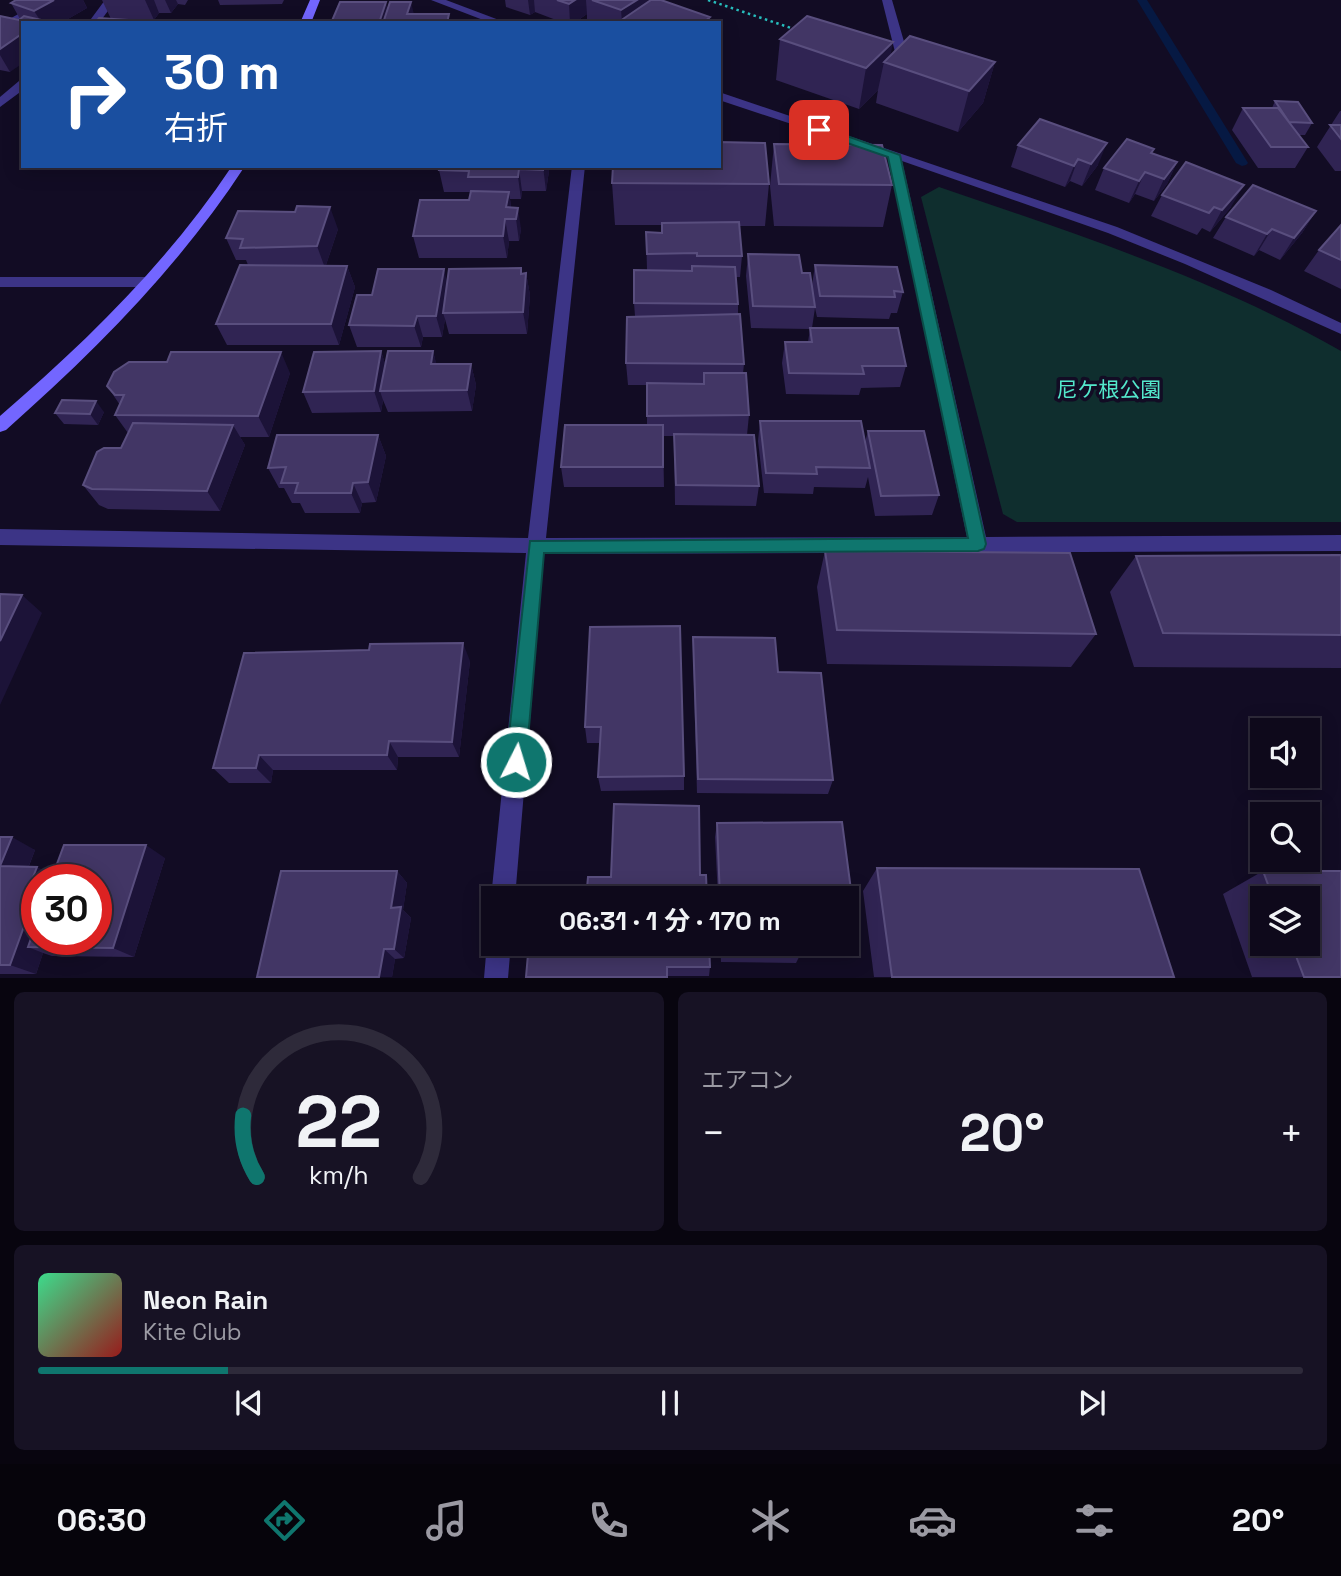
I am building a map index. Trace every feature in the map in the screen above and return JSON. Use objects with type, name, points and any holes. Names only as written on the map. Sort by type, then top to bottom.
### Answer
[{"type":"street","points":[[0,24],[8,25],[51,0]]},
{"type":"street","points":[[95,21],[111,0]]},
{"type":"street","points":[[306,21],[315,0]]},
{"type":"street","points":[[436,0],[496,21]]},
{"type":"street","points":[[887,0],[901,52]]},
{"type":"street","points":[[0,103],[21,86]]},
{"type":"street","points":[[721,97],[1130,236],[1203,265],[1341,329]]},
{"type":"street","points":[[894,155],[978,544]]},
{"type":"street","points":[[0,426],[149,282],[222,193],[238,168]]},
{"type":"street","points":[[504,886],[536,546],[579,168]]},
{"type":"street","points":[[0,282],[149,282]]},
{"type":"street","points":[[0,537],[536,546],[1341,542]]},
{"type":"street","points":[[496,978],[498,956]]},
{"type":"path","points":[[708,0],[802,32]]},
{"type":"green space","name":"尼ケ根公園","points":[[939,187],[1195,280],[1293,325],[1341,351],[1341,522],[1017,522],[1003,514],[921,197]]},
{"type":"building","points":[[16,0],[54,0],[34,11],[11,3]]},
{"type":"building","points":[[557,0],[575,0],[569,4]]},
{"type":"building","points":[[592,0],[637,0],[621,10]]},
{"type":"building","points":[[651,0],[661,0],[710,17],[705,21],[620,21]]},
{"type":"building","points":[[340,2],[386,2],[380,21],[332,21]]},
{"type":"building","points":[[390,2],[411,2],[407,14],[449,14],[447,21],[384,21]]},
{"type":"building","points":[[0,16],[19,20],[24,16],[41,20],[21,21],[21,34],[0,49]]},
{"type":"building","points":[[807,16],[893,42],[866,68],[780,39]]},
{"type":"building","points":[[99,18],[143,21],[97,21]]},
{"type":"building","points":[[910,36],[995,62],[969,91],[884,62]]},
{"type":"building","points":[[1275,101],[1298,102],[1312,123],[1289,122]]},
{"type":"building","points":[[1243,108],[1278,108],[1308,147],[1271,147]]},
{"type":"building","points":[[1040,119],[1107,143],[1091,164],[1078,159],[1074,166],[1018,145]]},
{"type":"building","points":[[1330,125],[1341,125],[1341,139]]},
{"type":"building","points":[[1127,139],[1154,149],[1151,153],[1177,162],[1164,179],[1145,172],[1139,181],[1104,168]]},
{"type":"building","points":[[721,142],[765,143],[769,184],[612,183],[613,168],[721,168]]},
{"type":"building","points":[[774,144],[882,145],[892,185],[779,184]]},
{"type":"building","points":[[1186,162],[1244,185],[1222,210],[1214,207],[1209,213],[1162,195]]},
{"type":"building","points":[[543,168],[519,169],[518,177],[468,177],[469,171],[439,170]]},
{"type":"building","points":[[1253,185],[1316,211],[1294,238],[1272,229],[1267,234],[1226,217]]},
{"type":"building","points":[[471,191],[509,192],[506,207],[518,208],[516,219],[505,219],[503,236],[413,236],[420,200],[469,200]]},
{"type":"building","points":[[297,206],[330,207],[317,246],[240,248],[243,239],[226,238],[238,211],[295,212]]},
{"type":"building","points":[[739,222],[742,256],[647,254],[646,232],[662,233],[662,223]]},
{"type":"building","points":[[1341,225],[1341,260],[1319,250]]},
{"type":"building","points":[[748,254],[799,255],[802,273],[810,273],[815,307],[753,306]]},
{"type":"building","points":[[240,265],[347,266],[331,324],[216,324]]},
{"type":"building","points":[[815,265],[897,267],[903,292],[894,291],[895,297],[820,296]]},
{"type":"building","points":[[692,266],[735,267],[738,304],[634,303],[634,270],[692,271]]},
{"type":"building","points":[[521,268],[521,274],[526,273],[523,312],[443,313],[449,269]]},
{"type":"building","points":[[378,269],[444,269],[436,316],[417,316],[414,326],[349,325],[357,295],[372,295]]},
{"type":"building","points":[[740,314],[744,364],[626,363],[627,317]]},
{"type":"building","points":[[810,328],[898,328],[906,366],[862,366],[864,374],[789,373],[785,342],[812,342]]},
{"type":"building","points":[[381,351],[374,391],[303,392],[314,352]]},
{"type":"building","points":[[388,351],[433,351],[431,364],[471,364],[467,390],[380,391]]},
{"type":"building","points":[[171,352],[281,352],[258,416],[115,415],[124,395],[115,395],[107,386],[114,372],[129,362],[167,362]]},
{"type":"building","points":[[704,373],[746,373],[749,415],[647,416],[647,383],[704,384]]},
{"type":"building","points":[[62,400],[96,401],[90,414],[55,413]]},
{"type":"building","points":[[760,421],[861,421],[870,468],[816,467],[817,474],[766,473]]},
{"type":"building","points":[[133,423],[233,425],[207,491],[92,489],[83,485],[97,452],[104,448],[121,448]]},
{"type":"building","points":[[565,425],[663,425],[663,467],[561,467]]},
{"type":"building","points":[[868,431],[924,431],[939,495],[881,496]]},
{"type":"building","points":[[674,434],[754,435],[759,486],[676,485]]},
{"type":"building","points":[[277,435],[378,435],[368,482],[353,483],[351,493],[295,493],[298,483],[281,483],[286,467],[268,468]]},
{"type":"building","points":[[825,551],[1070,553],[1096,634],[837,630]]},
{"type":"building","points":[[1341,555],[1341,635],[1163,633],[1136,556]]},
{"type":"building","points":[[0,594],[22,595],[0,641]]},
{"type":"building","points":[[680,626],[684,776],[598,777],[601,727],[585,727],[590,627]]},
{"type":"building","points":[[693,637],[775,638],[778,672],[821,673],[833,780],[698,779]]},
{"type":"building","points":[[463,643],[452,742],[389,741],[387,755],[259,755],[256,768],[213,768],[244,653],[369,650],[370,644]]},
{"type":"building","points":[[614,804],[699,806],[700,875],[706,875],[706,886],[587,886],[588,877],[611,877]]},
{"type":"building","points":[[842,822],[850,886],[720,886],[717,823]]},
{"type":"building","points":[[0,837],[12,837],[0,866]]},
{"type":"building","points":[[64,845],[146,845],[113,948],[112,864],[57,864]]},
{"type":"building","points":[[0,866],[21,867],[21,935],[10,965],[0,965]]},
{"type":"building","points":[[877,868],[1139,869],[1174,977],[892,977]]},
{"type":"building","points":[[281,871],[397,871],[391,908],[401,907],[394,949],[384,949],[379,977],[257,977]]},
{"type":"building","points":[[1341,871],[1341,977],[1304,977],[1296,956],[1320,956],[1320,886],[1269,886],[1263,872]]},
{"type":"building","points":[[528,956],[710,956],[710,967],[667,967],[667,977],[526,977]]},
{"type":"waterway","points":[[1142,0],[1242,163]]},
{"type":"route","points":[[516,762],[536,546],[978,544],[894,155],[819,130]]}]
